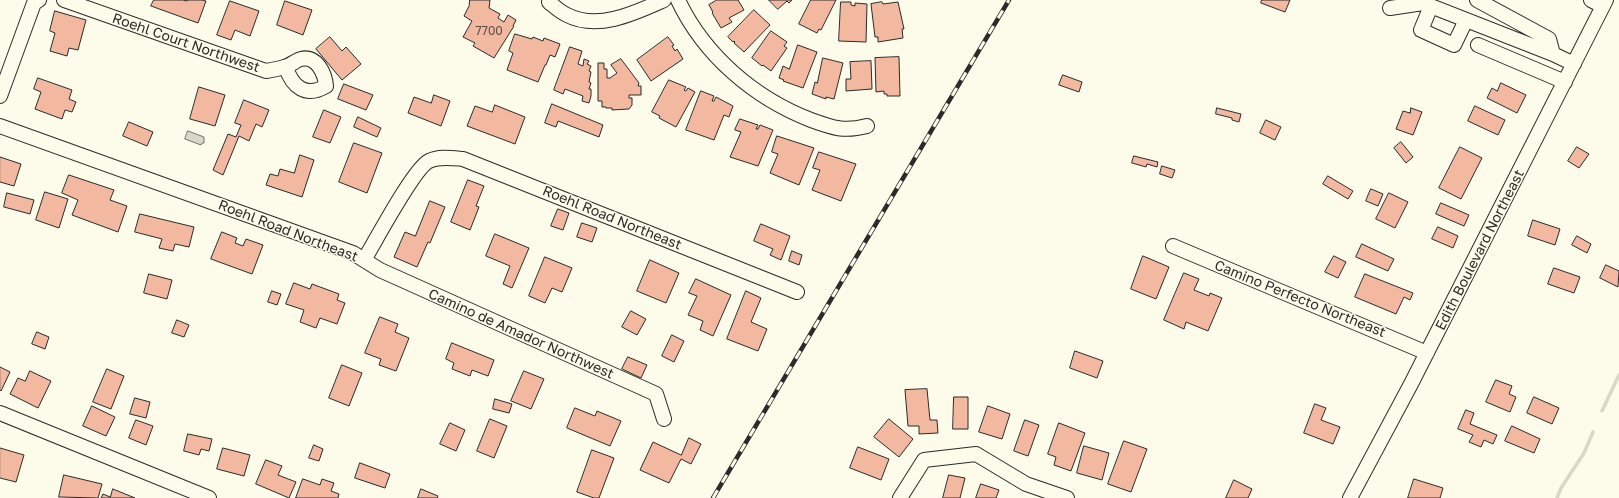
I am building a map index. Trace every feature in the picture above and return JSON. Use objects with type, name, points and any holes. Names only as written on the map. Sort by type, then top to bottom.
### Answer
[{"type":"street","points":[[0,96],[34,3],[39,0]]},
{"type":"street","name":"Roehl Court Northwest","points":[[64,0],[266,71],[286,67]]},
{"type":"street","points":[[549,2],[574,18],[588,21],[628,15],[664,0]]},
{"type":"street","points":[[678,0],[696,32],[710,50],[724,65],[758,92],[796,114],[834,128],[844,130],[867,126]]},
{"type":"street","points":[[1476,0],[1549,40],[1553,54]]},
{"type":"street","name":"Edith Boulevard Northeast","points":[[1350,498],[1427,353],[1565,82],[1600,2]]},
{"type":"street","points":[[1390,8],[1423,3],[1553,54],[1574,64]]},
{"type":"street","points":[[1431,6],[1421,30],[1454,45],[1466,20]]},
{"type":"street","points":[[1478,45],[1565,82]]},
{"type":"street","name":"Roehl Road Northeast","points":[[0,126],[353,253],[364,260],[416,173],[429,161],[447,157],[462,159],[797,292]]},
{"type":"street","name":"Camino Perfecto Northeast","points":[[1173,246],[1427,353]]},
{"type":"street","name":"Camino de Amador Northwest","points":[[364,260],[380,270],[656,394],[664,419]]},
{"type":"street","points":[[0,413],[209,498]]},
{"type":"street","points":[[900,498],[924,460],[976,454],[1026,484],[1067,498]]},
{"type":"shaded area","points":[[188,131],[204,137],[204,143],[201,145],[185,139]]},
{"type":"building","points":[[154,0],[206,1],[198,23],[151,6]]},
{"type":"building","points":[[470,0],[490,0],[489,8],[500,14],[498,18],[504,22],[508,15],[516,20],[514,26],[494,58],[473,46],[475,43],[463,37],[472,21],[464,16]]},
{"type":"building","points":[[717,0],[738,0],[744,10],[729,18],[732,22],[721,28],[709,5]]},
{"type":"building","points":[[769,0],[792,0],[789,3],[787,1],[778,9]]},
{"type":"building","points":[[811,0],[836,0],[821,30],[819,29],[817,33],[799,24]]},
{"type":"building","points":[[1262,0],[1290,0],[1285,12],[1261,3]]},
{"type":"building","points":[[230,1],[259,11],[250,36],[235,30],[231,40],[217,35]]},
{"type":"building","points":[[285,1],[312,10],[303,35],[277,25]]},
{"type":"building","points":[[841,2],[851,2],[851,5],[855,6],[855,3],[867,4],[866,42],[839,41]]},
{"type":"building","points":[[882,2],[883,4],[898,2],[904,29],[902,29],[903,38],[878,42],[878,37],[875,37],[871,4]]},
{"type":"building","points":[[754,10],[770,25],[744,52],[728,37]]},
{"type":"building","points":[[55,11],[86,20],[78,50],[69,48],[67,56],[50,51],[55,33],[50,31]]},
{"type":"building","points":[[771,31],[787,42],[784,46],[787,48],[771,71],[752,58]]},
{"type":"building","points":[[515,34],[532,39],[533,37],[543,41],[544,38],[560,44],[555,57],[550,55],[538,82],[507,70],[513,53],[509,51]]},
{"type":"building","points":[[330,37],[342,51],[346,47],[361,64],[342,80],[316,49]]},
{"type":"building","points":[[668,37],[674,45],[672,46],[675,51],[677,49],[683,59],[651,81],[637,60]]},
{"type":"building","points":[[798,45],[817,52],[803,88],[783,81],[784,80],[779,78],[783,66],[789,69]]},
{"type":"building","points":[[570,47],[582,51],[578,64],[583,66],[584,59],[589,61],[587,64],[591,66],[589,71],[591,72],[589,82],[591,83],[589,89],[591,89],[591,96],[589,103],[582,101],[583,96],[565,89],[563,94],[554,90]]},
{"type":"building","points":[[899,57],[900,96],[887,96],[887,94],[884,94],[884,91],[876,92],[875,58]]},
{"type":"building","points":[[823,58],[843,63],[834,99],[826,97],[826,99],[812,94],[815,82],[817,83]]},
{"type":"building","points":[[621,59],[639,83],[638,86],[641,86],[641,95],[629,95],[629,98],[632,98],[632,105],[629,109],[612,110],[612,108],[602,107],[602,101],[598,101],[598,63],[604,63],[604,69],[607,69],[607,78],[610,78],[617,73],[611,65]]},
{"type":"building","points":[[871,61],[872,89],[846,91],[846,79],[851,79],[850,62]]},
{"type":"building","points":[[1063,75],[1082,82],[1079,92],[1059,85]]},
{"type":"building","points":[[38,78],[72,90],[69,99],[76,102],[72,112],[65,110],[62,119],[35,109],[41,92],[34,89]]},
{"type":"building","points":[[669,80],[686,87],[684,90],[686,91],[688,88],[695,92],[676,127],[659,118],[660,116],[652,112]]},
{"type":"building","points":[[1501,83],[1526,95],[1517,113],[1487,98],[1492,88],[1497,91]]},
{"type":"building","points":[[344,84],[373,95],[366,110],[338,99]]},
{"type":"building","points":[[199,87],[225,95],[215,126],[190,119]]},
{"type":"building","points":[[701,91],[714,96],[712,101],[714,101],[716,97],[733,106],[729,117],[724,115],[714,140],[686,130]]},
{"type":"building","points":[[434,95],[450,101],[441,126],[408,113],[414,97],[431,103]]},
{"type":"building","points":[[244,100],[269,110],[262,127],[256,124],[249,141],[239,136],[223,175],[213,170],[228,134],[236,137],[241,125],[235,123]]},
{"type":"building","points":[[552,104],[603,125],[599,137],[558,121],[556,127],[545,123]]},
{"type":"building","points":[[495,105],[525,117],[515,144],[467,126],[475,106],[492,112]]},
{"type":"building","points":[[1475,106],[1505,120],[1498,135],[1468,121]]},
{"type":"building","points":[[1217,108],[1241,114],[1239,122],[1232,120],[1232,118],[1216,114]]},
{"type":"building","points":[[1411,108],[1422,112],[1413,135],[1396,129],[1403,111],[1410,113]]},
{"type":"building","points":[[324,110],[341,117],[330,143],[313,137]]},
{"type":"building","points":[[358,117],[381,128],[377,137],[354,127]]},
{"type":"building","points":[[740,119],[758,125],[756,129],[758,129],[760,125],[773,130],[758,166],[730,157],[741,132],[735,130]]},
{"type":"building","points":[[1266,120],[1281,127],[1275,140],[1260,133]]},
{"type":"building","points":[[129,122],[153,132],[147,146],[123,136]]},
{"type":"building","points":[[777,136],[814,148],[799,185],[770,173],[778,154],[772,152]]},
{"type":"building","points":[[1401,142],[1413,157],[1406,163],[1394,148]]},
{"type":"building","points":[[354,143],[382,153],[367,193],[339,182]]},
{"type":"building","points":[[1460,147],[1482,158],[1461,199],[1439,188]]},
{"type":"building","points":[[1577,147],[1589,154],[1579,168],[1568,161]]},
{"type":"building","points":[[819,152],[856,164],[841,201],[812,190],[820,170],[813,168]]},
{"type":"building","points":[[300,155],[314,160],[302,197],[266,185],[270,174],[278,176],[280,169],[294,173]]},
{"type":"building","points":[[1134,156],[1158,162],[1157,167],[1147,164],[1146,167],[1132,163]]},
{"type":"building","points":[[0,157],[21,164],[14,186],[0,182]]},
{"type":"building","points":[[1162,166],[1175,170],[1172,178],[1160,174]]},
{"type":"building","points":[[69,175],[114,190],[110,200],[127,206],[118,232],[72,215],[78,200],[62,193]]},
{"type":"building","points":[[1328,176],[1353,191],[1348,199],[1323,184]]},
{"type":"building","points":[[468,180],[484,186],[476,206],[479,207],[470,230],[451,222]]},
{"type":"building","points":[[1371,189],[1383,194],[1378,206],[1366,201]]},
{"type":"building","points":[[45,192],[68,199],[59,228],[36,220]]},
{"type":"building","points":[[7,193],[34,200],[30,214],[4,207]]},
{"type":"building","points":[[1389,193],[1408,202],[1395,228],[1376,219]]},
{"type":"building","points":[[430,201],[445,207],[430,243],[428,242],[417,267],[394,257],[405,232],[415,236]]},
{"type":"building","points":[[1441,203],[1469,215],[1464,226],[1436,214]]},
{"type":"building","points":[[558,209],[569,213],[563,230],[551,226]]},
{"type":"building","points":[[140,214],[194,227],[189,247],[175,244],[173,251],[159,248],[162,239],[135,232]]},
{"type":"building","points":[[1533,220],[1560,229],[1555,245],[1528,236]]},
{"type":"building","points":[[582,223],[597,228],[592,242],[577,237]]},
{"type":"building","points":[[761,224],[790,236],[781,260],[770,255],[773,249],[754,241]]},
{"type":"building","points":[[1438,227],[1458,236],[1453,248],[1432,239]]},
{"type":"building","points":[[222,232],[237,238],[235,243],[243,246],[246,239],[263,245],[252,274],[211,259]]},
{"type":"building","points":[[495,234],[529,248],[512,288],[503,284],[510,266],[486,256]]},
{"type":"building","points":[[1577,236],[1591,244],[1587,253],[1572,245]]},
{"type":"building","points":[[1362,244],[1394,259],[1388,271],[1356,257]]},
{"type":"building","points":[[792,251],[802,255],[799,265],[789,261]]},
{"type":"building","points":[[1143,256],[1169,267],[1156,299],[1131,289]]},
{"type":"building","points":[[1334,256],[1346,262],[1338,278],[1325,272]]},
{"type":"building","points":[[545,257],[572,268],[562,292],[552,288],[545,303],[529,296]]},
{"type":"building","points":[[650,260],[679,273],[666,303],[637,291]]},
{"type":"building","points":[[1606,265],[1619,271],[1618,287],[1600,278]]},
{"type":"building","points":[[1554,268],[1580,277],[1574,293],[1548,284]]},
{"type":"building","points":[[1184,273],[1199,279],[1194,290],[1209,296],[1210,293],[1222,298],[1208,331],[1186,322],[1184,329],[1164,320]]},
{"type":"building","points":[[149,274],[172,280],[167,299],[144,293]]},
{"type":"building","points":[[1365,274],[1413,293],[1410,300],[1404,297],[1396,314],[1355,297]]},
{"type":"building","points":[[696,279],[731,295],[713,336],[700,330],[703,321],[688,315],[697,296],[689,293]]},
{"type":"building","points":[[294,283],[310,289],[312,284],[339,294],[337,300],[345,303],[337,324],[320,318],[316,328],[300,322],[304,310],[286,304]]},
{"type":"building","points":[[272,291],[281,294],[277,305],[268,302]]},
{"type":"building","points":[[746,291],[761,298],[751,322],[767,329],[758,351],[727,339]]},
{"type":"building","points":[[631,311],[646,319],[637,335],[622,327]]},
{"type":"building","points":[[380,317],[398,324],[395,332],[409,338],[396,371],[379,365],[381,359],[365,353]]},
{"type":"building","points":[[177,320],[189,325],[184,337],[172,333]]},
{"type":"building","points":[[37,332],[49,337],[45,349],[32,344]]},
{"type":"building","points":[[672,335],[684,341],[674,362],[662,356]]},
{"type":"building","points":[[452,343],[494,360],[488,376],[472,370],[470,376],[452,369],[454,363],[446,359]]},
{"type":"building","points":[[1075,351],[1103,361],[1097,378],[1070,368]]},
{"type":"building","points":[[628,357],[647,365],[641,378],[622,369]]},
{"type":"building","points":[[342,365],[362,373],[349,406],[329,398]]},
{"type":"building","points":[[0,367],[10,372],[1,391],[0,390]]},
{"type":"building","points":[[107,369],[124,376],[111,409],[93,402]]},
{"type":"building","points":[[30,371],[51,381],[38,408],[10,394],[18,378],[25,381]]},
{"type":"building","points":[[524,371],[544,379],[531,409],[511,401]]},
{"type":"building","points":[[1496,380],[1512,386],[1509,394],[1516,397],[1510,412],[1486,402]]},
{"type":"building","points":[[927,389],[930,420],[937,420],[938,433],[919,434],[919,426],[908,426],[905,390]]},
{"type":"building","points":[[954,397],[968,397],[968,429],[953,429]]},
{"type":"building","points":[[1534,397],[1559,408],[1552,424],[1527,413]]},
{"type":"building","points":[[135,398],[150,402],[146,418],[130,414]]},
{"type":"building","points":[[495,399],[512,404],[509,413],[493,409]]},
{"type":"building","points":[[1315,404],[1326,408],[1321,420],[1340,427],[1333,444],[1304,433]]},
{"type":"building","points":[[92,406],[115,417],[106,436],[83,426]]},
{"type":"building","points":[[988,406],[1010,414],[1002,439],[979,432]]},
{"type":"building","points":[[575,408],[595,416],[597,411],[621,421],[610,446],[567,428]]},
{"type":"building","points":[[1466,410],[1474,413],[1470,424],[1497,435],[1493,444],[1484,440],[1481,447],[1469,442],[1473,435],[1458,429]]},
{"type":"building","points":[[490,419],[507,426],[494,458],[477,451]]},
{"type":"building","points":[[889,419],[913,439],[899,457],[874,437]]},
{"type":"building","points":[[136,420],[153,426],[146,445],[129,438]]},
{"type":"building","points":[[1025,420],[1039,425],[1028,456],[1014,451]]},
{"type":"building","points":[[450,423],[465,430],[456,451],[440,444]]},
{"type":"building","points":[[1059,423],[1085,433],[1071,471],[1054,465],[1056,457],[1048,454]]},
{"type":"building","points":[[1512,426],[1540,439],[1534,453],[1505,441]]},
{"type":"building","points":[[188,434],[212,439],[209,451],[201,449],[199,455],[184,451]]},
{"type":"building","points":[[689,438],[701,444],[691,464],[681,459],[669,483],[640,470],[653,442],[681,455]]},
{"type":"building","points":[[1124,441],[1147,449],[1131,492],[1108,484]]},
{"type":"building","points":[[314,445],[323,449],[319,461],[309,458]]},
{"type":"building","points":[[1084,446],[1109,453],[1102,480],[1077,473]]},
{"type":"building","points":[[858,447],[889,459],[881,480],[850,468]]},
{"type":"building","points":[[0,448],[24,455],[16,482],[0,478]]},
{"type":"building","points":[[223,448],[250,455],[244,476],[217,469]]},
{"type":"building","points":[[592,450],[614,458],[599,498],[594,498],[577,492]]},
{"type":"building","points":[[266,460],[282,466],[278,475],[296,482],[289,498],[256,484]]},
{"type":"building","points":[[360,463],[390,474],[385,488],[355,478]]},
{"type":"building","points":[[64,475],[102,484],[98,498],[59,497]]},
{"type":"building","points":[[949,475],[965,478],[960,498],[943,498]]},
{"type":"building","points":[[303,479],[320,485],[322,479],[334,483],[331,491],[339,494],[338,498],[296,498]]},
{"type":"building","points":[[1414,479],[1443,488],[1440,498],[1408,498]]},
{"type":"building","points":[[1234,480],[1252,489],[1248,498],[1226,498]]},
{"type":"building","points":[[981,484],[999,490],[996,498],[976,498]]},
{"type":"building","points":[[113,489],[135,498],[101,498],[103,494],[110,497]]},
{"type":"building","points":[[421,489],[438,496],[437,498],[418,498]]},
{"type":"waterway","points":[[1602,411],[1619,375]]},
{"type":"waterway","points":[[1557,498],[1561,488],[1584,453],[1593,432]]},
{"type":"railway","points":[[713,498],[1009,0]]}]
